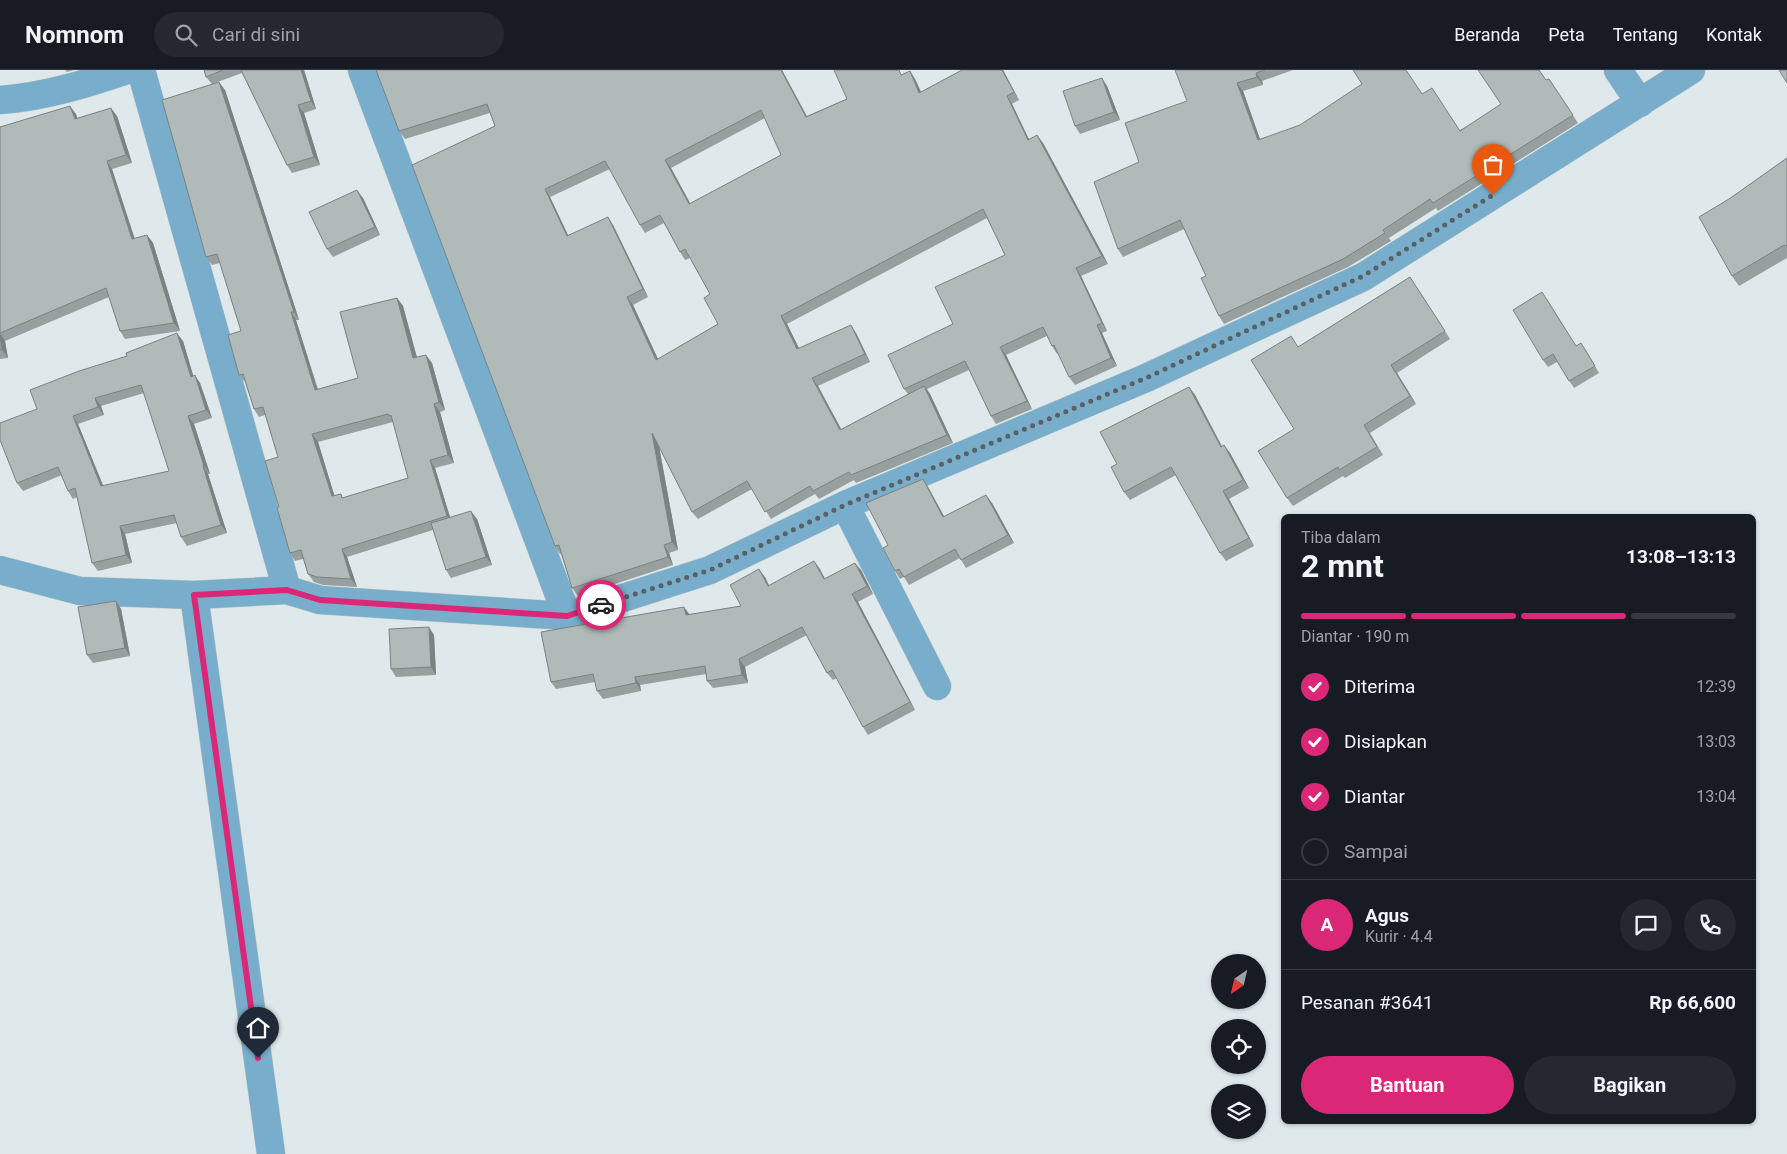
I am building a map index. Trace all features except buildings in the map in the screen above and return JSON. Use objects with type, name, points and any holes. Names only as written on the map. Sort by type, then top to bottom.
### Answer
[{"type":"street","points":[[0,100],[21,98],[88,83],[127,70]]},
{"type":"street","points":[[141,70],[287,590]]},
{"type":"street","points":[[362,70],[567,616]]},
{"type":"street","points":[[1618,70],[1640,103]]},
{"type":"street","points":[[0,570],[80,591],[194,595],[287,590],[320,600],[567,616],[710,570],[845,505],[1146,378],[1363,276],[1691,70]]},
{"type":"street","points":[[845,505],[937,686]]},
{"type":"street","points":[[194,595],[271,1154]]},
{"type":"way so far","points":[[601,605],[710,570],[845,505],[1146,378],[1363,276],[1493,195]]},
{"type":"route","points":[[258,1058],[194,595],[287,590],[320,600],[567,616],[601,605]]}]
